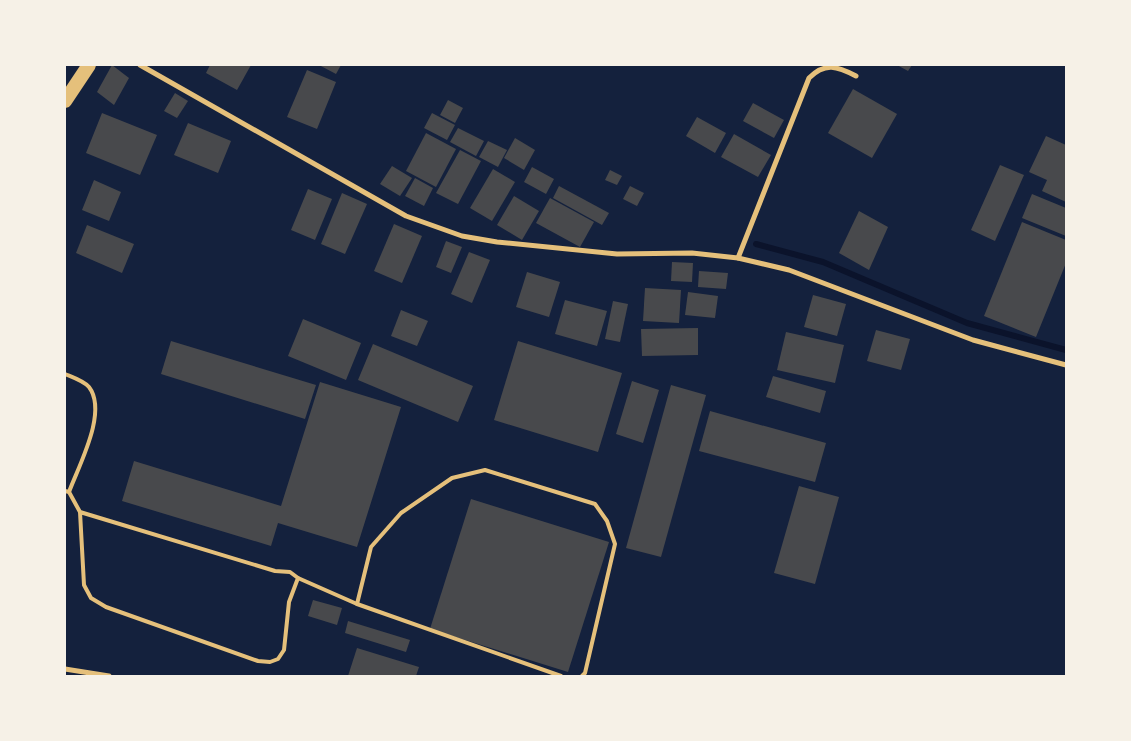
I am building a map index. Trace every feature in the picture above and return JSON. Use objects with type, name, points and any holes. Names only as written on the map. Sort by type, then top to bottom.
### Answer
[{"type":"highway","points":[[65,101],[90,65]]},
{"type":"street","points":[[140,65],[406,216],[437,228],[462,236],[497,242],[617,254],[692,253],[738,258],[789,270],[973,340],[1066,365]]},
{"type":"street","points":[[738,258],[809,78],[817,70],[827,66],[839,67],[856,76]]},
{"type":"street","points":[[65,669],[109,676]]},
{"type":"lane","points":[[65,374],[88,385],[95,400],[96,418],[67,491],[80,512],[84,585],[91,598],[106,607],[258,661],[270,662],[278,659],[284,650],[290,602],[298,578]]},
{"type":"lane","points":[[357,604],[371,547],[401,513],[452,478],[485,470],[595,504],[607,521],[614,544],[586,673],[582,676]]},
{"type":"lane","points":[[80,512],[275,571],[290,572],[298,578],[357,604],[561,676]]},
{"type":"building","points":[[112,65],[129,78],[114,105],[97,92]]},
{"type":"building","points":[[210,65],[251,65],[237,90],[206,73]]},
{"type":"building","points":[[319,65],[341,65],[336,74]]},
{"type":"building","points":[[897,65],[912,65],[908,71]]},
{"type":"building","points":[[307,70],[336,82],[317,129],[287,117]]},
{"type":"building","points":[[853,89],[897,114],[872,158],[828,133]]},
{"type":"building","points":[[175,93],[188,101],[177,118],[164,111]]},
{"type":"building","points":[[448,100],[463,108],[455,123],[440,115]]},
{"type":"building","points":[[753,103],[784,120],[774,138],[743,121]]},
{"type":"building","points":[[102,113],[157,135],[140,175],[86,153]]},
{"type":"building","points":[[432,113],[455,125],[447,140],[424,128]]},
{"type":"building","points":[[697,117],[726,133],[715,153],[686,136]]},
{"type":"building","points":[[188,123],[231,141],[218,173],[174,155]]},
{"type":"building","points":[[458,128],[484,141],[476,156],[450,142]]},
{"type":"building","points":[[426,133],[456,149],[436,187],[406,171]]},
{"type":"building","points":[[734,134],[771,155],[758,177],[721,157]]},
{"type":"building","points":[[1046,136],[1066,145],[1066,202],[1042,191],[1047,180],[1029,172]]},
{"type":"building","points":[[515,138],[535,150],[524,170],[504,158]]},
{"type":"building","points":[[488,141],[507,150],[498,167],[479,157]]},
{"type":"building","points":[[460,150],[481,161],[458,204],[436,193]]},
{"type":"building","points":[[1000,165],[1024,175],[995,241],[971,230]]},
{"type":"building","points":[[392,166],[412,178],[400,196],[380,184]]},
{"type":"building","points":[[532,167],[554,179],[546,194],[524,182]]},
{"type":"building","points":[[493,169],[515,182],[492,221],[470,208]]},
{"type":"building","points":[[610,170],[622,176],[617,185],[605,180]]},
{"type":"building","points":[[415,178],[433,188],[424,206],[405,196]]},
{"type":"building","points":[[94,180],[121,192],[109,221],[82,210]]},
{"type":"building","points":[[559,186],[609,213],[602,225],[553,198]]},
{"type":"building","points":[[630,186],[644,193],[637,206],[623,199]]},
{"type":"building","points":[[308,189],[332,199],[315,240],[291,230]]},
{"type":"building","points":[[342,193],[367,204],[345,254],[321,244]]},
{"type":"building","points":[[1032,194],[1066,208],[1066,236],[1022,218]]},
{"type":"building","points":[[514,196],[539,211],[522,240],[497,225]]},
{"type":"building","points":[[550,198],[594,222],[580,247],[536,223]]},
{"type":"building","points":[[859,211],[888,227],[869,270],[839,253]]},
{"type":"building","points":[[1022,222],[1066,240],[1066,263],[1036,337],[984,316]]},
{"type":"building","points":[[394,224],[422,236],[402,283],[374,271]]},
{"type":"building","points":[[87,225],[134,244],[122,273],[76,253]]},
{"type":"building","points":[[446,241],[462,247],[451,273],[436,267]]},
{"type":"building","points":[[469,252],[490,260],[472,303],[451,294]]},
{"type":"building","points":[[672,262],[693,263],[692,282],[671,281]]},
{"type":"building","points":[[699,271],[728,273],[726,289],[698,287]]},
{"type":"building","points":[[527,272],[560,282],[549,317],[516,307]]},
{"type":"building","points":[[645,288],[681,290],[679,323],[643,321]]},
{"type":"building","points":[[688,292],[718,296],[715,318],[685,315]]},
{"type":"building","points":[[813,295],[846,304],[837,336],[804,327]]},
{"type":"building","points":[[565,300],[607,311],[597,346],[555,334]]},
{"type":"building","points":[[613,301],[628,304],[620,342],[605,339]]},
{"type":"building","points":[[401,310],[428,321],[417,346],[391,336]]},
{"type":"building","points":[[303,319],[361,343],[346,380],[288,356]]},
{"type":"building","points":[[698,328],[698,355],[642,356],[641,329]]},
{"type":"building","points":[[876,330],[910,339],[901,370],[867,361]]},
{"type":"building","points":[[786,332],[844,345],[835,383],[777,370]]},
{"type":"building","points":[[171,341],[316,385],[305,419],[161,374]]},
{"type":"building","points":[[518,341],[622,373],[598,452],[494,420]]},
{"type":"building","points":[[373,344],[473,386],[458,422],[358,380]]},
{"type":"building","points":[[773,376],[826,391],[820,413],[766,397]]},
{"type":"building","points":[[632,381],[659,390],[643,443],[616,434]]},
{"type":"building","points":[[320,382],[401,407],[357,547],[278,523],[271,546],[122,501],[134,461],[281,506]]},
{"type":"building","points":[[671,385],[706,395],[661,557],[626,548]]},
{"type":"building","points":[[710,411],[826,443],[815,482],[699,451]]},
{"type":"building","points":[[799,486],[839,497],[815,584],[774,573]]},
{"type":"building","points":[[471,499],[609,542],[568,672],[430,629]]},
{"type":"building","points":[[313,600],[342,608],[337,625],[308,616]]},
{"type":"building","points":[[348,621],[410,640],[406,652],[345,633]]},
{"type":"building","points":[[357,648],[419,667],[416,676],[348,676]]},
{"type":"waterway","points":[[756,244],[823,262],[967,323],[1066,350]]}]
